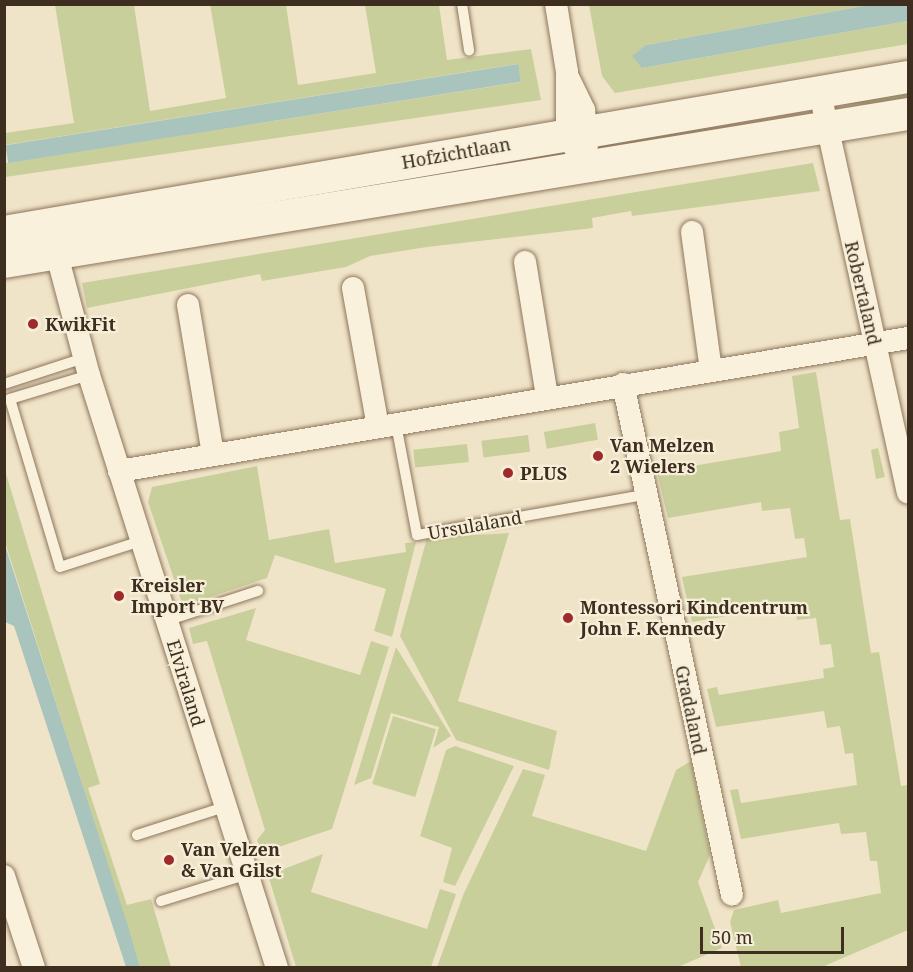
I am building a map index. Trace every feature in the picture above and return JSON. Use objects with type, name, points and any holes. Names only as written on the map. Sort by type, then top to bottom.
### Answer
[{"type":"main road","name":"Hofzichtlaan","points":[[4,232],[909,77]]},
{"type":"main road","name":"Hofzichtlaan","points":[[4,262],[826,125],[909,114]]},
{"type":"street","points":[[556,4],[585,166]]},
{"type":"street","name":"Robertaland","points":[[820,93],[909,492]]},
{"type":"street","name":"Elviraland","points":[[50,224],[87,367],[245,874],[277,968]]},
{"type":"street","points":[[692,232],[711,370]]},
{"type":"street","points":[[525,261],[547,397]]},
{"type":"street","name":"Ursulaland","points":[[353,288],[387,425]]},
{"type":"street","points":[[188,305],[213,454]]},
{"type":"street","points":[[119,471],[623,384],[909,338]]},
{"type":"street","name":"Gradaland","points":[[623,384],[732,895]]},
{"type":"street","points":[[4,876],[12,927],[34,968]]},
{"type":"lane","points":[[462,4],[469,50]]},
{"type":"lane","points":[[4,384],[87,367]]},
{"type":"lane","points":[[87,367],[10,399],[60,567],[141,541]]},
{"type":"lane","name":"Ursulaland","points":[[387,425],[417,535],[645,495]]},
{"type":"lane","points":[[166,621],[258,591]]},
{"type":"lane","points":[[138,835],[224,807]]},
{"type":"lane","points":[[161,901],[245,874]]},
{"type":"green space","points":[[210,4],[286,5],[298,85],[376,73],[365,5],[439,5],[447,60],[531,49],[541,100],[5,177],[5,163],[521,82],[517,64],[5,145],[5,133],[74,123],[55,5],[134,5],[150,111],[226,98]]},
{"type":"green space","points":[[589,5],[869,5],[646,45],[642,68],[908,21],[908,44],[615,93],[602,76]]},
{"type":"green space","points":[[837,87],[908,87],[908,104],[837,104]]},
{"type":"green space","points":[[813,163],[820,191],[632,216],[631,211],[592,218],[593,228],[427,247],[370,256],[346,267],[262,281],[260,274],[87,308],[82,283]]},
{"type":"green space","points":[[816,372],[840,520],[850,519],[871,653],[879,652],[901,786],[908,785],[908,930],[822,967],[741,967],[730,922],[734,910],[778,900],[781,913],[881,893],[877,861],[870,861],[866,832],[841,834],[839,823],[741,839],[730,790],[738,789],[741,803],[857,785],[853,753],[845,754],[840,726],[827,728],[824,711],[716,727],[707,689],[717,687],[719,695],[824,678],[823,669],[834,667],[831,644],[820,645],[816,618],[797,620],[794,605],[692,622],[682,577],[807,557],[804,538],[795,539],[790,508],[762,511],[761,502],[668,518],[657,472],[781,451],[779,432],[799,428],[792,376]]},
{"type":"green space","points":[[595,423],[598,440],[547,449],[544,432]]},
{"type":"green space","points":[[528,435],[530,452],[483,458],[481,441]]},
{"type":"green space","points":[[467,444],[469,462],[415,468],[413,450]]},
{"type":"green space","points":[[878,448],[885,477],[876,479],[871,450]]},
{"type":"green space","points":[[257,466],[269,540],[329,529],[335,563],[406,552],[405,543],[416,542],[392,637],[374,631],[386,589],[275,555],[267,578],[183,606],[148,502],[152,487]]},
{"type":"green space","points":[[4,467],[100,784],[88,788],[127,905],[151,899],[171,967],[140,967],[5,542]]},
{"type":"green space","points":[[509,533],[458,701],[557,731],[549,770],[456,740],[400,636],[427,538]]},
{"type":"green space","points":[[256,608],[246,640],[360,675],[371,641],[389,647],[332,829],[261,853],[257,840],[265,830],[207,641],[193,644],[189,628]]},
{"type":"green space","points":[[396,647],[451,736],[433,748],[439,727],[391,713],[371,778],[354,785]]},
{"type":"green space","points":[[393,716],[436,729],[415,797],[372,784]]},
{"type":"green space","points":[[455,746],[514,766],[455,886],[443,882],[452,848],[420,836],[446,750]]},
{"type":"green space","points":[[691,761],[710,855],[698,882],[722,948],[678,967],[437,967],[464,893],[523,769],[545,775],[532,816],[646,851],[676,770]]},
{"type":"green space","points":[[323,854],[311,892],[427,929],[440,889],[456,894],[431,967],[296,967],[268,875]]},
{"type":"water","points":[[869,5],[908,5],[908,21],[642,68],[632,56],[646,45]]},
{"type":"water","points":[[518,64],[521,82],[8,163],[5,145]]},
{"type":"water","points":[[4,542],[140,967],[126,967],[14,626],[5,622]]},
{"type":"place","name":"KwikFit","points":[[33,324]]},
{"type":"place","name":"Van Melzen 2 Wielers","points":[[598,456]]},
{"type":"place","name":"PLUS","points":[[508,473]]},
{"type":"place","name":"Kreisler Import BV","points":[[119,596]]},
{"type":"place","name":"Montessori Kindcentrum John F. Kennedy","points":[[568,618]]},
{"type":"place","name":"Van Velzen & Van Gilst","points":[[169,860]]}]
